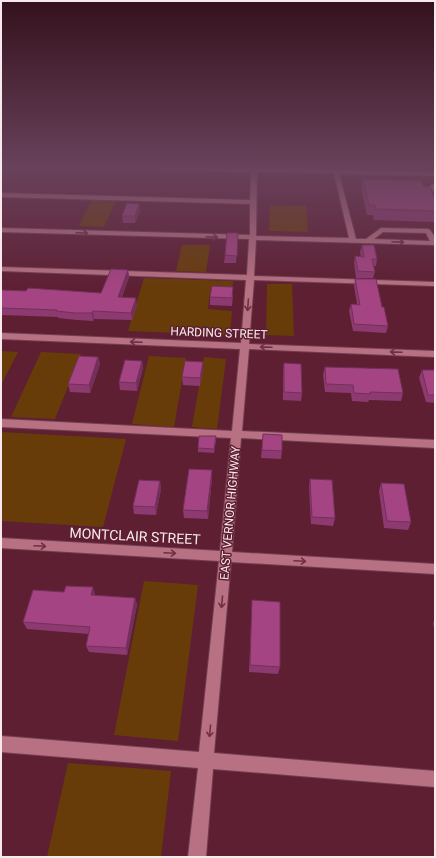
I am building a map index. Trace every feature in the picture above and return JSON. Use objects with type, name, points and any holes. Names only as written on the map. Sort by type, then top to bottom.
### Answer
[{"type":"street","name":"EAST VERNOR HIGHWAY","points":[[197,857],[245,346],[254,208]]},
{"type":"street","points":[[345,208],[353,241]]},
{"type":"street","points":[[1,230],[435,243]]},
{"type":"street","points":[[368,241],[381,230],[428,231],[435,243]]},
{"type":"street","points":[[1,269],[435,284]]},
{"type":"street","name":"HARDING STREET","points":[[1,336],[435,354]]},
{"type":"street","points":[[1,423],[435,444]]},
{"type":"street","name":"MONTCLAIR STREET","points":[[1,543],[435,569]]},
{"type":"street","points":[[1,744],[207,762],[435,779]]},
{"type":"shaded area","points":[[88,208],[113,208],[104,227],[79,226]]},
{"type":"shaded area","points":[[270,208],[306,208],[308,232],[269,231]]},
{"type":"shaded area","points":[[182,245],[210,245],[206,272],[176,271]]},
{"type":"shaded area","points":[[144,278],[233,281],[232,293],[210,292],[208,309],[232,311],[230,335],[128,331]]},
{"type":"shaded area","points":[[267,284],[292,284],[294,336],[266,335]]},
{"type":"shaded area","points":[[1,351],[18,352],[1,385]]},
{"type":"shaded area","points":[[41,352],[81,354],[55,419],[11,417]]},
{"type":"shaded area","points":[[149,356],[186,358],[174,427],[132,424]]},
{"type":"shaded area","points":[[204,357],[226,359],[217,429],[192,427]]},
{"type":"shaded area","points":[[1,432],[126,439],[103,527],[1,521]]},
{"type":"shaded area","points":[[144,581],[198,585],[178,741],[114,735]]},
{"type":"shaded area","points":[[68,763],[171,771],[161,857],[47,857]]},
{"type":"building","points":[[125,208],[138,208],[135,216],[122,216]]},
{"type":"building","points":[[435,208],[435,211],[376,209]]},
{"type":"building","points":[[227,233],[238,233],[237,256],[225,255]]},
{"type":"building","points":[[362,245],[374,245],[377,259],[372,259],[375,272],[358,271],[355,256],[364,257]]},
{"type":"building","points":[[111,269],[128,270],[118,297],[136,298],[131,313],[93,311],[92,313],[75,313],[56,311],[57,310],[1,308],[1,290],[26,291],[28,288],[101,293]]},
{"type":"building","points":[[355,279],[376,279],[388,326],[354,324],[351,304],[360,305]]},
{"type":"building","points":[[212,286],[233,287],[232,298],[210,297]]},
{"type":"building","points":[[79,356],[98,357],[89,385],[68,384]]},
{"type":"building","points":[[125,360],[142,361],[136,383],[119,382]]},
{"type":"building","points":[[185,361],[203,362],[200,378],[182,377]]},
{"type":"building","points":[[284,363],[301,364],[302,393],[284,392]]},
{"type":"building","points":[[325,367],[398,369],[403,393],[354,393],[353,385],[326,384]]},
{"type":"building","points":[[422,370],[435,370],[435,395],[428,395]]},
{"type":"building","points":[[263,434],[282,435],[282,451],[262,450]]},
{"type":"building","points":[[199,436],[216,436],[214,449],[198,448]]},
{"type":"building","points":[[189,469],[212,470],[207,511],[183,510]]},
{"type":"building","points":[[310,479],[332,480],[335,518],[312,517]]},
{"type":"building","points":[[139,480],[160,481],[155,507],[133,506]]},
{"type":"building","points":[[381,483],[404,484],[411,522],[387,521]]},
{"type":"building","points":[[66,586],[93,587],[91,595],[135,598],[126,648],[86,646],[90,627],[23,622],[33,590],[64,592]]},
{"type":"building","points":[[252,600],[280,602],[280,667],[250,665]]}]
